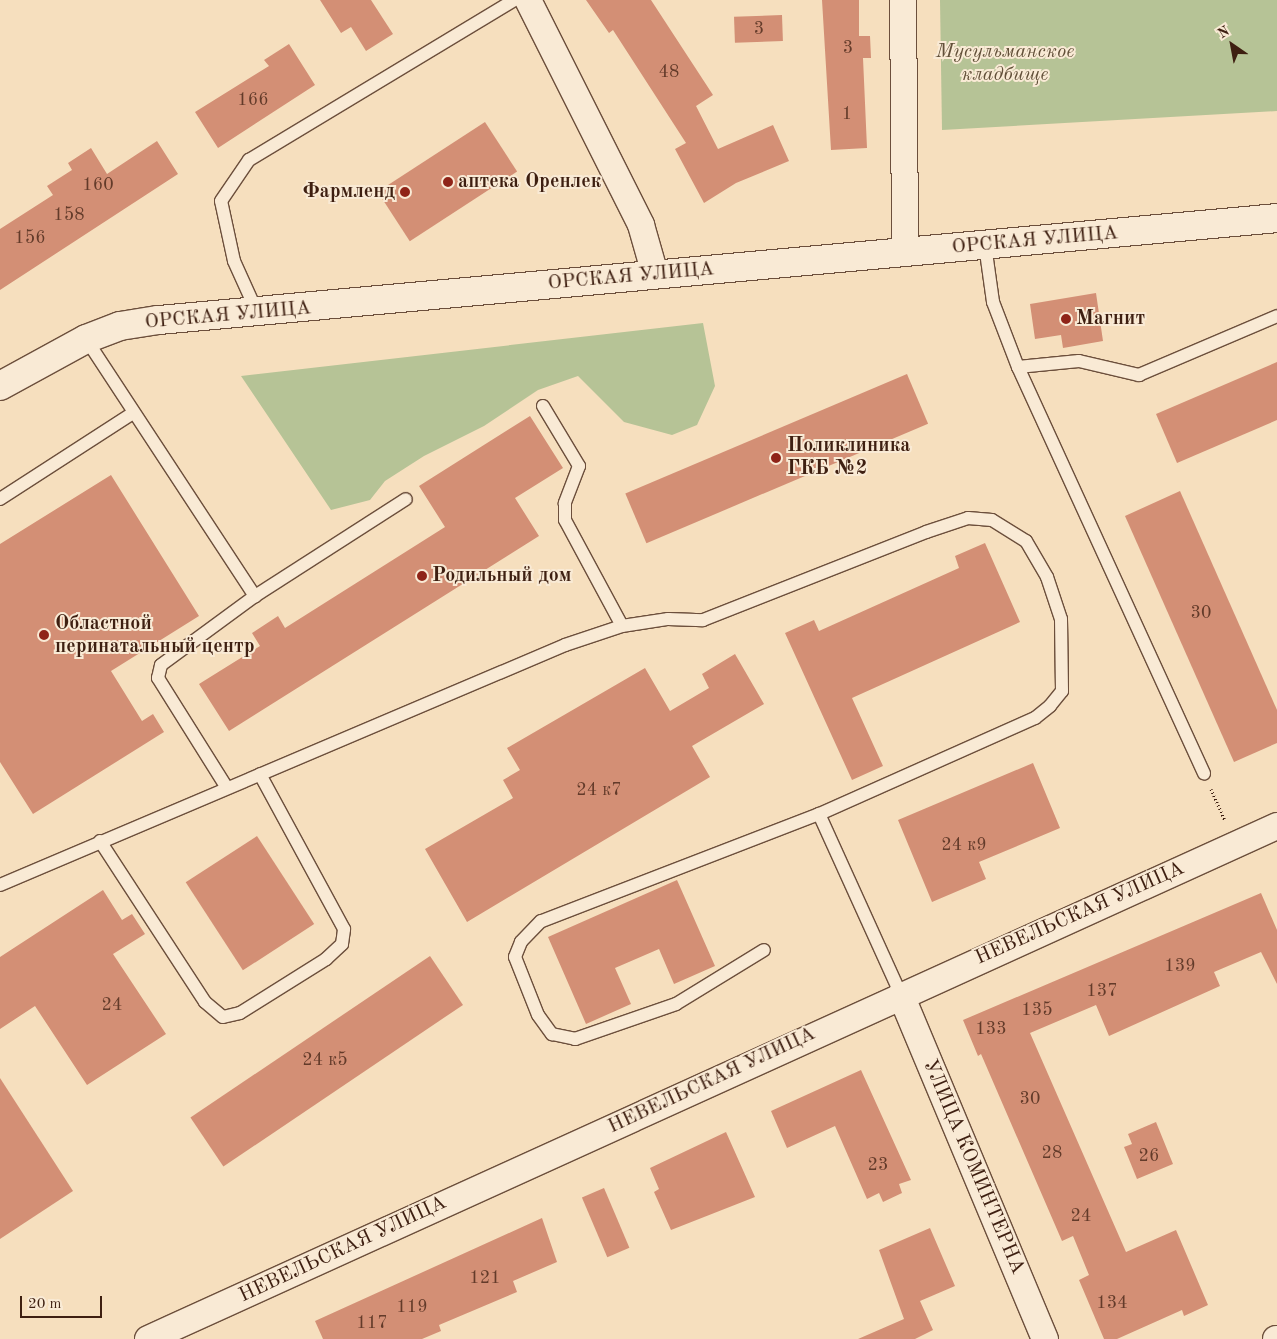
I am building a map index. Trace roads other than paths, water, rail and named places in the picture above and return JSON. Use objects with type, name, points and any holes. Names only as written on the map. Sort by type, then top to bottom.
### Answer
[{"type":"main road","name":"ОРСКАЯ УЛИЦА","points":[[0,386],[86,338],[120,326],[160,320],[257,314],[655,274],[905,253],[1277,218]]},
{"type":"street","points":[[528,0],[641,224],[655,274]]},
{"type":"street","points":[[904,0],[905,253]]},
{"type":"street","name":"НЕВЕЛЬСКАЯ УЛИЦА","points":[[148,1339],[1235,843],[1277,826]]},
{"type":"street","name":"УЛИЦА КОМИНТЕРНА","points":[[901,995],[1045,1339]]},
{"type":"lane","points":[[257,314],[234,261],[221,201],[249,160],[514,0]]},
{"type":"lane","points":[[985,245],[993,302],[1018,367],[1204,773]]},
{"type":"lane","points":[[1018,367],[1079,361],[1139,376],[1277,316]]},
{"type":"lane","points":[[86,338],[133,413],[255,596]]},
{"type":"lane","points":[[543,406],[579,466],[565,503],[565,520],[622,626]]},
{"type":"lane","points":[[0,499],[133,413]]},
{"type":"lane","points":[[227,788],[158,678],[161,665],[172,654],[255,596],[406,500]]},
{"type":"lane","points":[[0,885],[565,645],[622,626],[668,619],[703,620],[968,518],[992,520],[1026,541],[1047,577],[1061,619],[1062,691],[1035,718],[819,814],[540,921],[521,942],[516,957],[538,1015],[552,1034],[575,1039],[676,1004],[764,950]]},
{"type":"lane","points":[[100,841],[205,1002],[223,1017],[240,1013],[326,959],[342,944],[344,929],[260,774]]},
{"type":"lane","points":[[819,814],[901,995]]},
{"type":"place","name":"аптека Оренлек","points":[[448,182]]},
{"type":"place","name":"Фармленд","points":[[405,192]]},
{"type":"place","name":"Магнит","points":[[1066,319]]},
{"type":"place","name":"Поликлиника ГКБ №2","points":[[776,458]]},
{"type":"place","name":"Родильный дом","points":[[422,576]]},
{"type":"place","name":"Областной перинатальный центр","points":[[44,635]]},
{"type":"park label","name":"Мусульманское кладбище","points":[[1005,64]]}]
